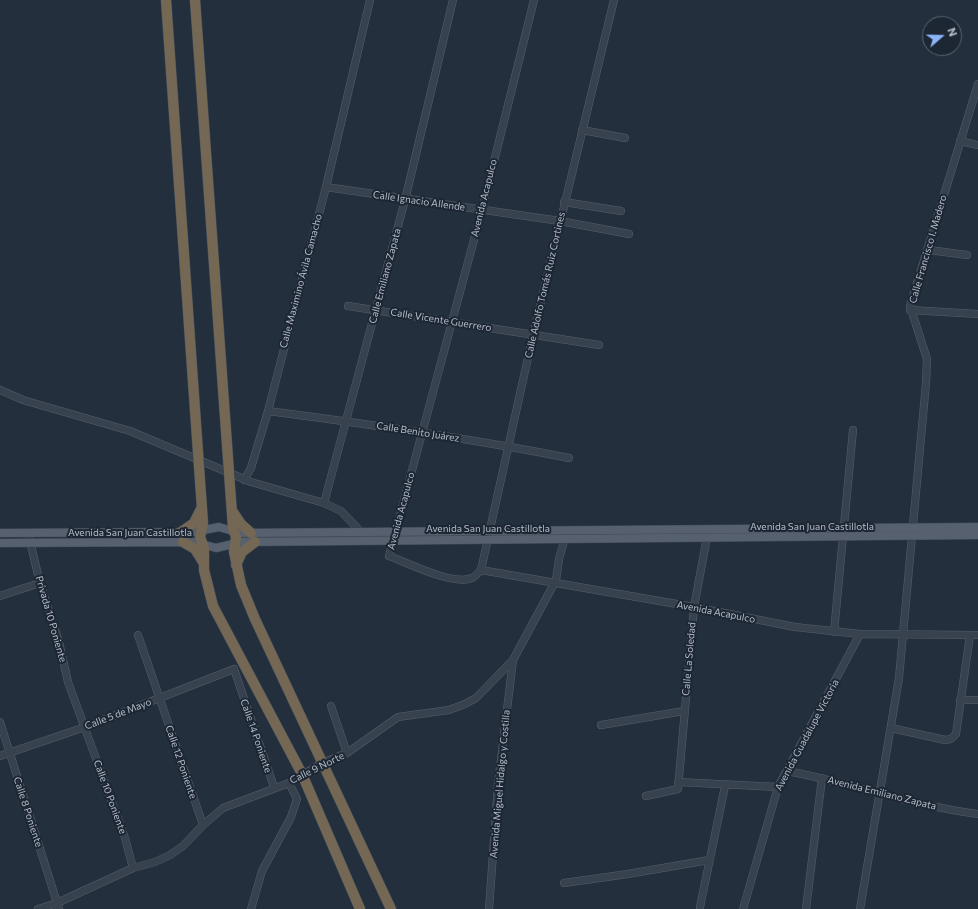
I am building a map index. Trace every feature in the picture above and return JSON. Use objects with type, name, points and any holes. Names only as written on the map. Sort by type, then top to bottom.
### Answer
[{"type":"highway","points":[[166,0],[198,458],[202,531],[200,537],[203,544],[203,562],[208,592],[213,606],[302,774],[360,909]]},
{"type":"highway","points":[[195,0],[234,532],[236,537],[234,544],[236,565],[247,602],[391,909]]},
{"type":"highway","points":[[232,502],[238,521],[253,537],[242,552],[236,565]]},
{"type":"highway","points":[[201,508],[194,522],[182,537],[195,549],[203,562]]},
{"type":"main road","name":"Avenida San Juan Castillotla","points":[[0,543],[182,537],[219,527],[253,537],[488,535],[978,527]]},
{"type":"main road","name":"Avenida San Juan Castillotla","points":[[0,533],[182,537],[220,548],[253,537],[361,532],[394,536]]},
{"type":"main road","name":"Avenida San Juan Castillotla","points":[[488,535],[565,538],[978,535]]},
{"type":"street","name":"Calle Maximino Ávila Camacho","points":[[244,480],[251,468],[268,411],[326,188],[370,0]]},
{"type":"street","name":"Calle Emiliano Zapata","points":[[324,503],[405,200],[453,0]]},
{"type":"street","name":"Avenida Acapulco","points":[[534,0],[482,210],[389,556],[448,578],[462,580],[472,578],[481,570],[554,584],[694,607],[795,628],[860,634],[978,635]]},
{"type":"street","name":"Calle Adolfo Tomás Ruiz Cortines","points":[[481,570],[564,202],[614,0]]},
{"type":"street","name":"Calle Francisco I. Madero","points":[[860,909],[899,678],[927,359],[910,310],[978,84]]},
{"type":"street","points":[[582,130],[625,138]]},
{"type":"street","points":[[960,141],[978,145]]},
{"type":"street","name":"Calle Ignacio Allende","points":[[326,188],[560,221],[629,234]]},
{"type":"street","points":[[564,202],[621,211]]},
{"type":"street","points":[[929,250],[967,255]]},
{"type":"street","name":"Calle Vicente Guerrero","points":[[348,306],[599,345]]},
{"type":"street","points":[[910,310],[978,314]]},
{"type":"street","points":[[0,390],[23,400],[130,431],[198,458],[244,480],[324,503],[341,511],[361,532]]},
{"type":"street","name":"Calle Benito Juárez","points":[[268,411],[345,421],[508,446],[569,458]]},
{"type":"street","points":[[834,632],[853,430]]},
{"type":"street","name":"Privada 10 Poniente","points":[[28,533],[40,582],[59,642],[68,682],[85,727]]},
{"type":"street","name":"Calle La Soledad","points":[[678,782],[694,607],[707,537]]},
{"type":"street","name":"Calle 9 Norte","points":[[38,909],[58,906],[133,868],[155,862],[170,855],[183,846],[203,825],[223,808],[274,787],[288,783],[322,763],[347,753],[398,717],[439,712],[465,704],[485,689],[513,660],[558,577],[559,559],[565,538]]},
{"type":"street","points":[[0,596],[40,582]]},
{"type":"street","name":"Avenida Guadalupe Victoria","points":[[744,909],[778,787],[860,634]]},
{"type":"street","name":"Calle 12 Poniente","points":[[138,635],[203,825]]},
{"type":"street","points":[[891,728],[945,740],[951,739],[956,734],[970,635]]},
{"type":"street","name":"Avenida Miguel Hidalgo y Costilla","points":[[490,909],[498,784],[513,660]]},
{"type":"street","name":"Calle 5 de Mayo","points":[[0,756],[85,727],[234,669]]},
{"type":"street","name":"Calle 14 Poniente","points":[[234,669],[274,787]]},
{"type":"street","points":[[960,700],[978,700]]},
{"type":"street","points":[[331,706],[347,753]]},
{"type":"street","points":[[601,725],[684,711]]},
{"type":"street","name":"Calle 8 Poniente","points":[[0,722],[58,906]]},
{"type":"street","name":"Calle 10 Poniente","points":[[85,727],[125,838],[133,868]]},
{"type":"street","name":"Avenida Emiliano Zapata","points":[[787,771],[822,778],[879,794],[932,806],[978,814]]},
{"type":"street","points":[[806,909],[816,841],[818,802],[822,778]]},
{"type":"street","points":[[646,796],[677,790],[678,782],[725,786],[778,787]]},
{"type":"street","points":[[251,909],[262,871],[291,817],[297,799],[288,783]]},
{"type":"street","points":[[700,907],[725,786]]},
{"type":"street","points":[[564,883],[709,860]]}]
